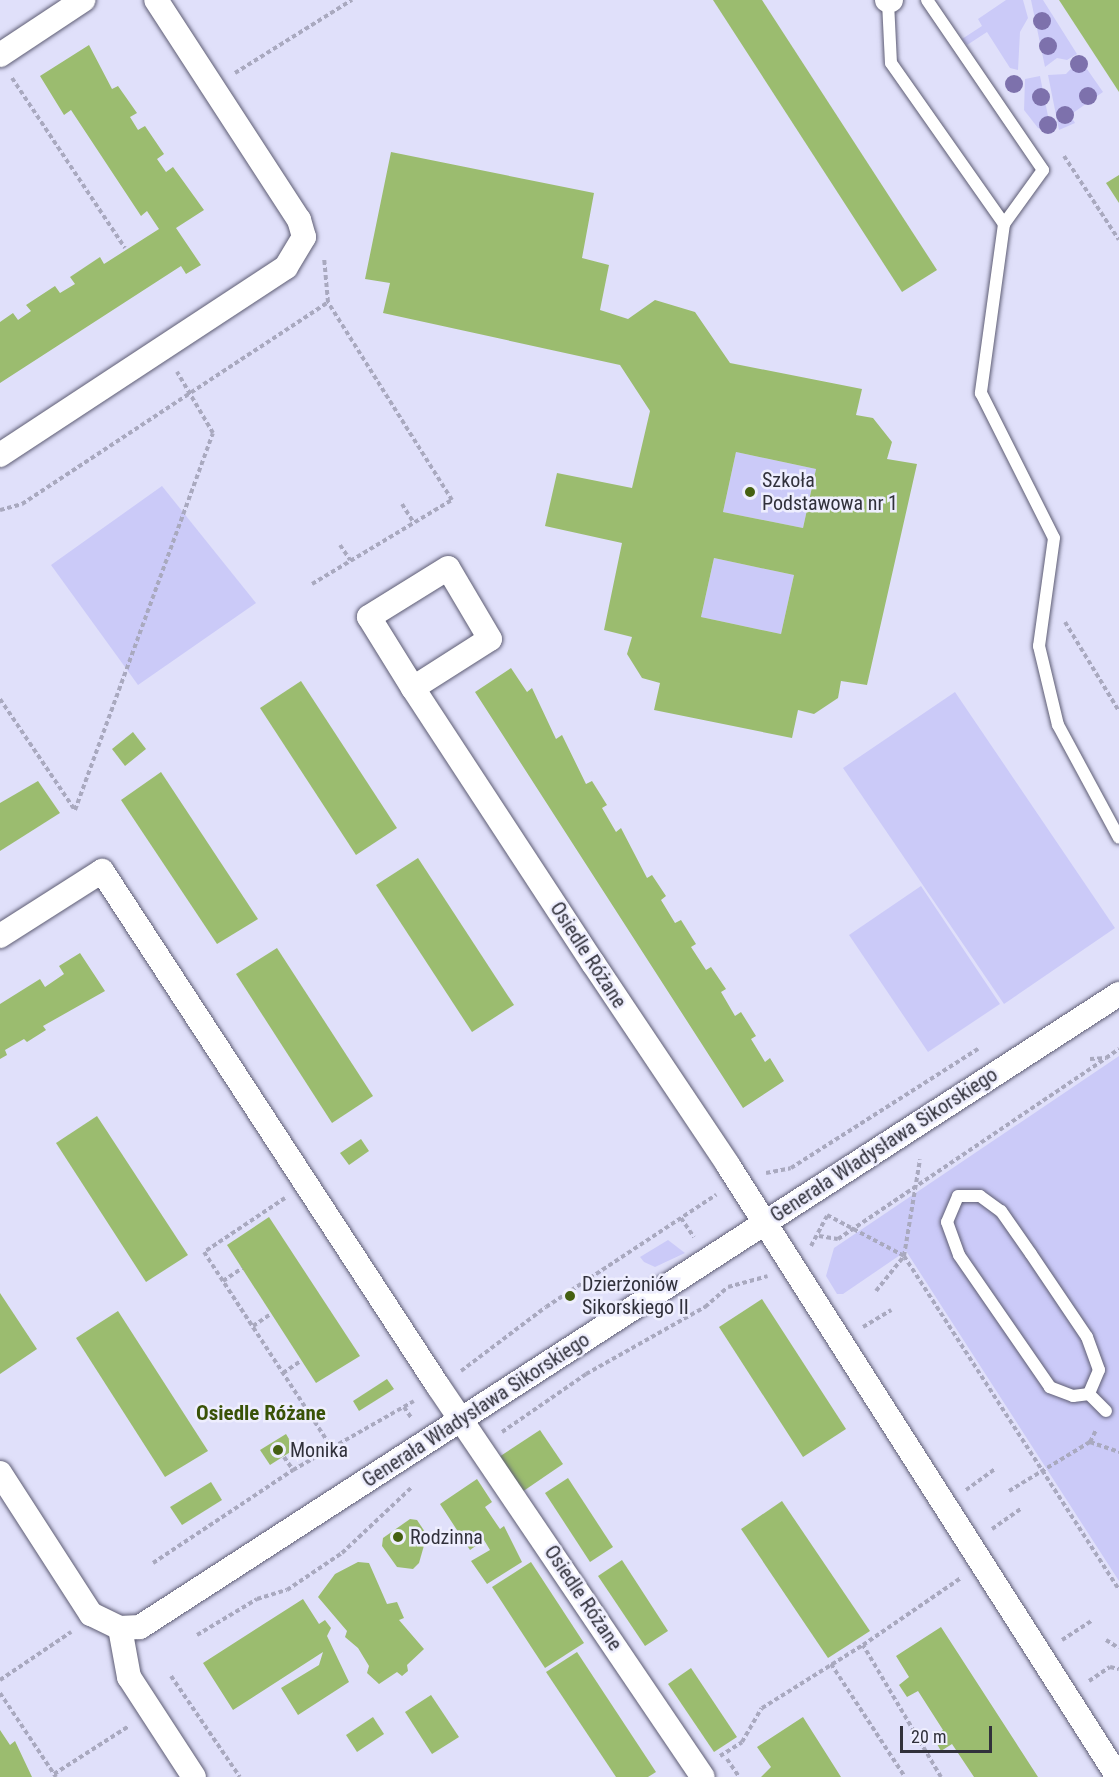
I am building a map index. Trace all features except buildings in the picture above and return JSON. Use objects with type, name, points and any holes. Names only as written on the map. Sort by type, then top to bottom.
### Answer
[{"type":"street","points":[[3,62],[83,0]]},
{"type":"street","points":[[0,455],[286,267],[304,237],[299,220],[156,0]]},
{"type":"street","name":"Osiedle Różane","points":[[413,688],[490,639],[448,568],[369,617],[413,688],[763,1222],[1118,1777]]},
{"type":"street","name":"Osiedle Różane","points":[[0,936],[102,871],[461,1420],[710,1768]]},
{"type":"street","name":"Generała Władysława Sikorskiego","points":[[120,1628],[140,1627],[160,1616],[763,1222],[1119,994]]},
{"type":"street","points":[[0,1473],[91,1614],[120,1628],[129,1677],[194,1777]]},
{"type":"lane","points":[[889,0],[891,63],[1004,224]]},
{"type":"lane","points":[[927,0],[1042,170],[1004,224],[981,393],[1000,439],[1054,538],[1039,645],[1058,725],[1119,838]]},
{"type":"lane","points":[[958,1196],[980,1196],[1001,1211],[1087,1336],[1099,1370],[1089,1394],[1072,1396],[1050,1387],[959,1255],[947,1222],[958,1196]]},
{"type":"lane","points":[[1089,1394],[1106,1412]]},
{"type":"path","points":[[237,86],[231,76],[352,0]]},
{"type":"path","points":[[3,62],[125,248]]},
{"type":"path","points":[[1064,156],[1119,240]]},
{"type":"path","points":[[312,584],[452,500],[328,302],[323,248]]},
{"type":"path","points":[[0,510],[22,504],[328,302]]},
{"type":"path","points":[[0,699],[75,810],[213,433],[162,348]]},
{"type":"path","points":[[402,504],[414,523]]},
{"type":"path","points":[[340,545],[351,560]]},
{"type":"path","points":[[1063,618],[1119,711]]},
{"type":"path","points":[[757,1173],[791,1168],[988,1043]]},
{"type":"path","points":[[819,1236],[838,1239],[1119,1049]]},
{"type":"path","points":[[1090,1059],[1106,1058]]},
{"type":"path","points":[[876,1291],[904,1256],[920,1159]]},
{"type":"path","points":[[452,1377],[534,1317],[725,1189]]},
{"type":"path","points":[[296,1191],[204,1252],[331,1447]]},
{"type":"path","points":[[807,1251],[819,1236],[827,1216],[904,1256],[1119,1589]]},
{"type":"path","points":[[681,1218],[700,1245]]},
{"type":"path","points":[[223,1281],[242,1268]]},
{"type":"path","points":[[498,1434],[586,1374],[705,1307],[728,1287],[771,1275]]},
{"type":"path","points":[[857,1331],[891,1310]]},
{"type":"path","points":[[253,1326],[271,1314]]},
{"type":"path","points":[[283,1373],[301,1361]]},
{"type":"path","points":[[153,1563],[293,1470],[377,1418],[404,1407]]},
{"type":"path","points":[[1010,1491],[1090,1442],[1106,1412]]},
{"type":"path","points":[[1090,1442],[1119,1452]]},
{"type":"path","points":[[284,1457],[293,1470]]},
{"type":"path","points":[[962,1493],[995,1469]]},
{"type":"path","points":[[196,1635],[257,1599],[287,1590],[333,1559],[418,1482]]},
{"type":"path","points":[[987,1532],[1021,1509]]},
{"type":"path","points":[[710,1768],[723,1754],[742,1742],[762,1708],[863,1645],[982,1564]]},
{"type":"path","points":[[1059,1642],[1093,1620]]},
{"type":"path","points":[[0,1680],[81,1626]]},
{"type":"path","points":[[1106,1640],[1119,1648]]},
{"type":"path","points":[[863,1645],[941,1777]]},
{"type":"path","points":[[831,1664],[905,1777]]},
{"type":"path","points":[[1091,1693],[1086,1684],[1095,1673],[1119,1669]]},
{"type":"path","points":[[171,1676],[240,1777]]},
{"type":"path","points":[[0,1693],[55,1776],[132,1724]]},
{"type":"path","points":[[723,1754],[739,1777]]},
{"type":"shaded area","points":[[1006,0],[1023,0],[1028,18],[1020,32],[1018,70],[1010,68],[987,32],[967,45],[962,39],[982,26],[978,19]]},
{"type":"shaded area","points":[[1031,0],[1043,0],[1077,54],[1067,60],[1057,58],[1045,67]]},
{"type":"shaded area","points":[[1080,59],[1103,92],[1070,115],[1075,123],[1059,130],[1048,75],[1066,74]]},
{"type":"shaded area","points":[[1040,76],[1051,131],[1038,128],[1024,110],[1025,79]]},
{"type":"shaded area","points":[[736,452],[816,469],[803,528],[723,512]]},
{"type":"shaded area","points":[[162,486],[256,603],[138,685],[51,565]]},
{"type":"shaded area","points":[[714,558],[794,575],[781,634],[701,617]]},
{"type":"shaded area","points":[[955,692],[1115,928],[1004,1004],[843,768]]},
{"type":"shaded area","points":[[921,886],[1000,1004],[928,1052],[849,935]]},
{"type":"shaded area","points":[[1119,1056],[1119,1581],[906,1251],[843,1294],[837,1294],[826,1276],[834,1248]]},
{"type":"shaded area","points":[[668,1240],[685,1253],[655,1267],[644,1262],[640,1257]]},
{"type":"place","name":"Szkoła Podstawowa nr 1","points":[[750,492]]},
{"type":"place","name":"Dzierżoniów Sikorskiego II","points":[[570,1296]]},
{"type":"place","name":"Monika","points":[[278,1450]]},
{"type":"place","name":"Rodzinna","points":[[398,1537]]},
{"type":"district","name":"Osiedle Różane","points":[[261,1413]]}]
